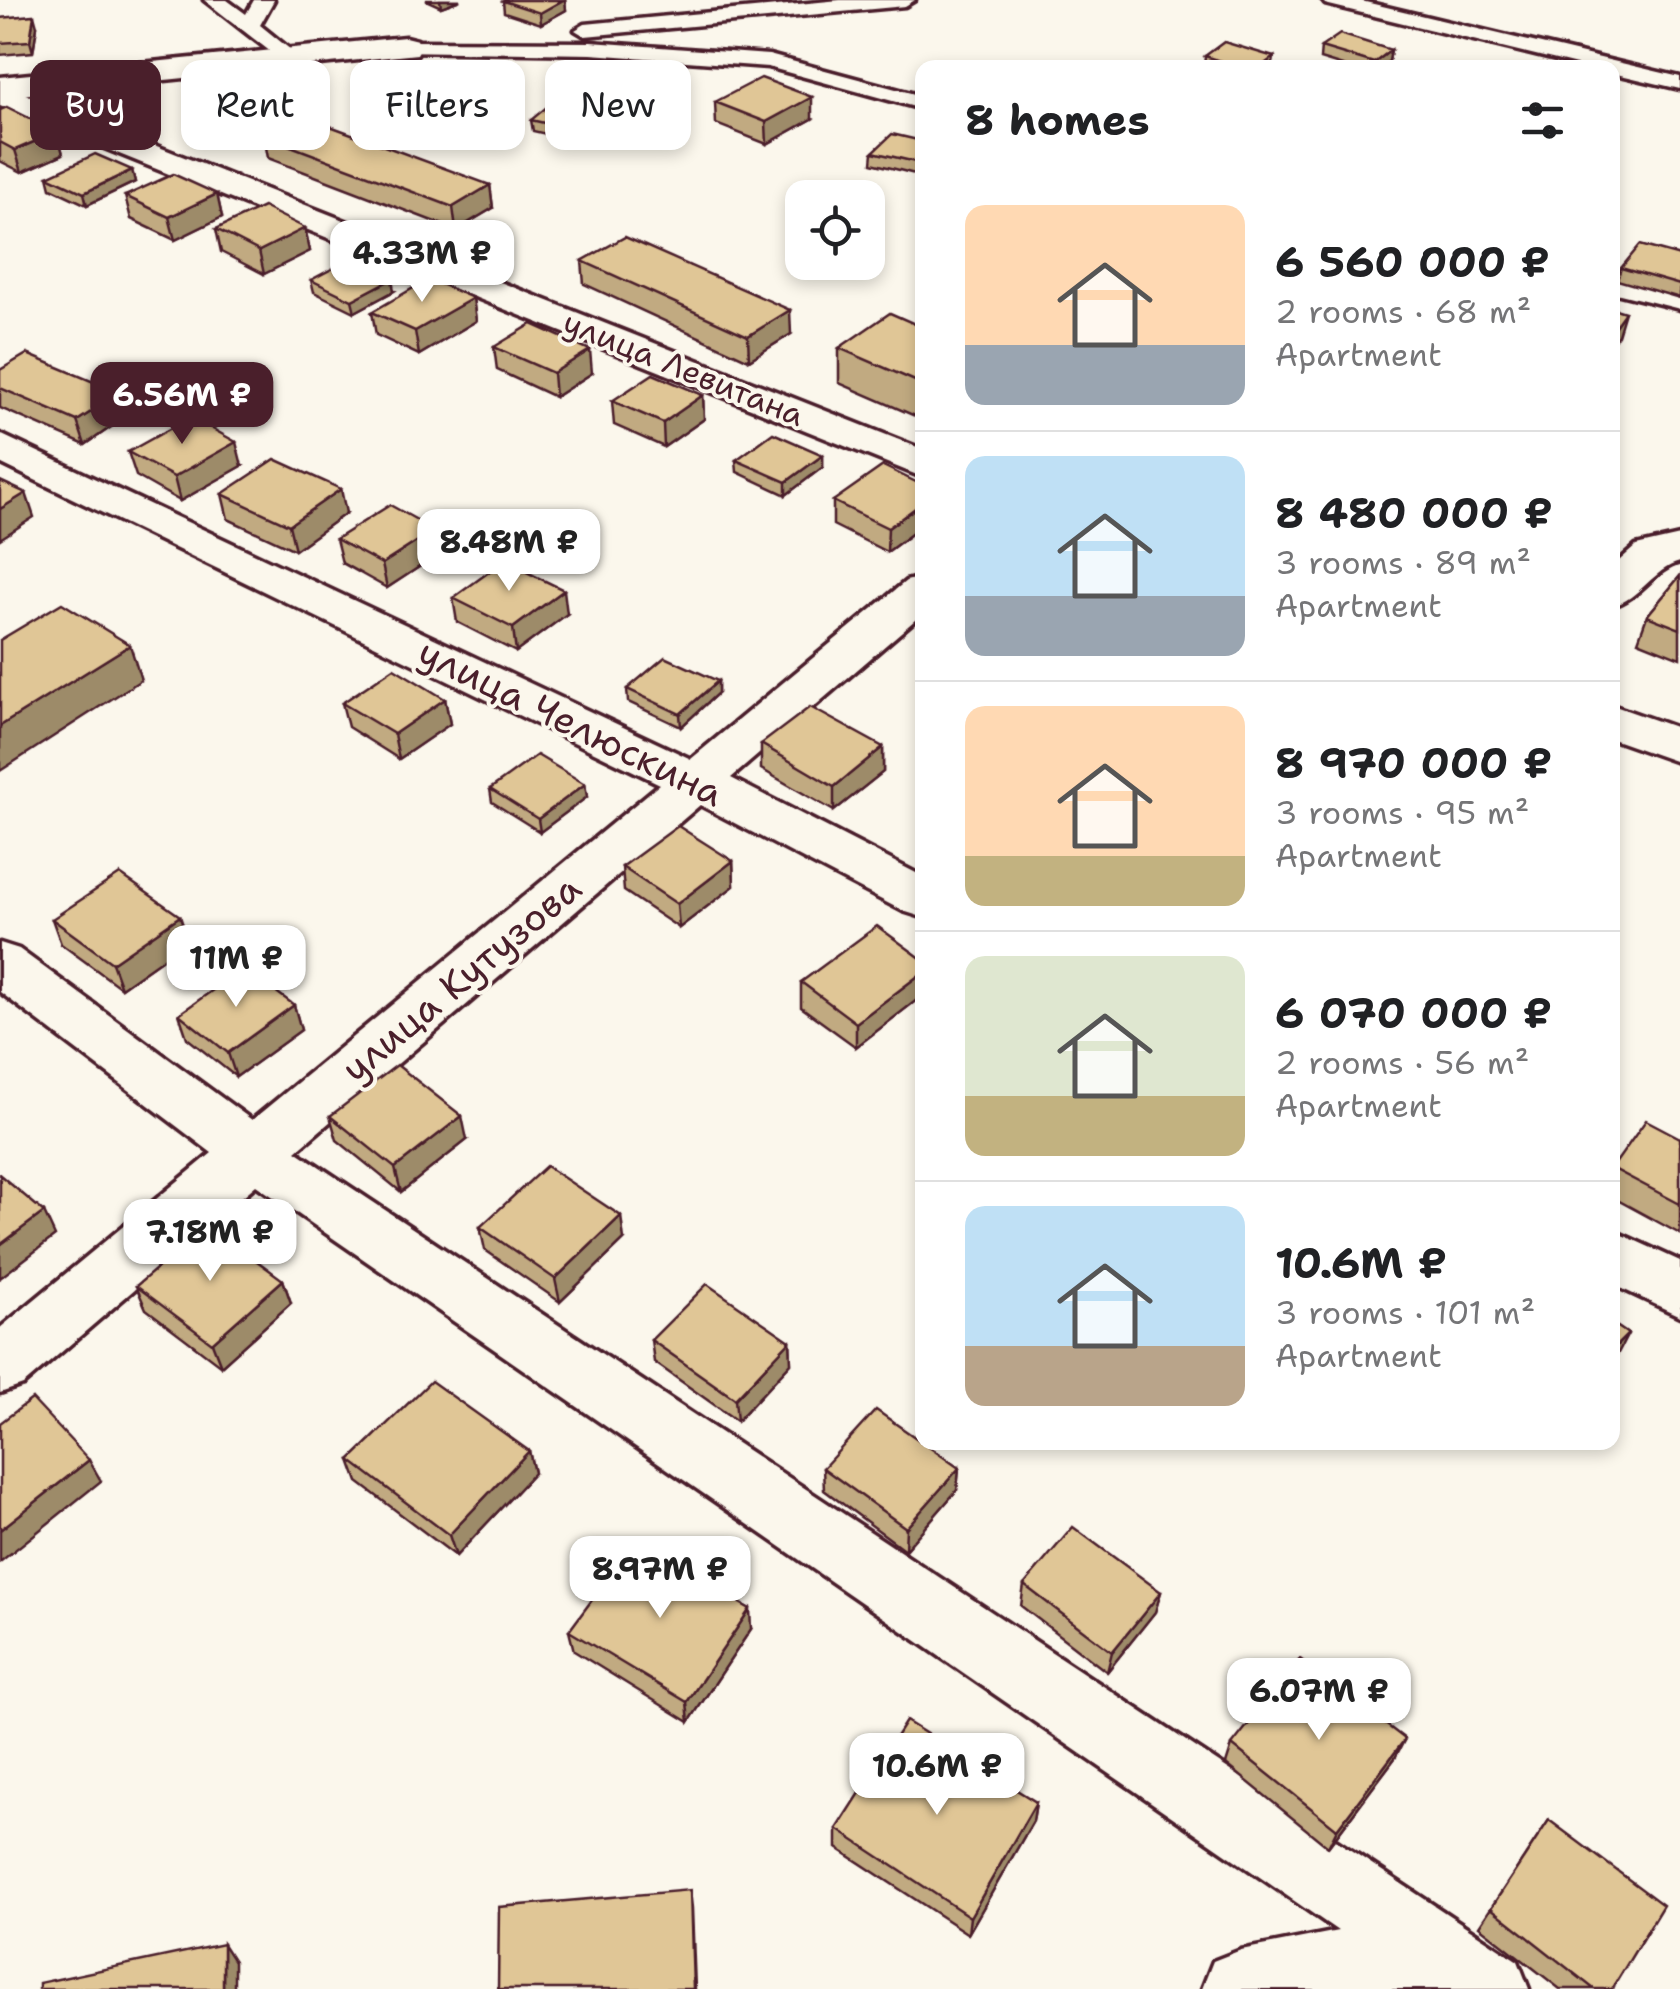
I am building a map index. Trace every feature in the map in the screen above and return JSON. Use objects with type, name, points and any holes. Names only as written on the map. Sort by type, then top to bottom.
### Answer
[{"type":"street","points":[[0,90],[405,47]]},
{"type":"street","name":"улица Левитана","points":[[0,90],[915,461]]},
{"type":"street","name":"улица Челюскина","points":[[0,446],[694,780],[915,894]]},
{"type":"street","points":[[1620,585],[1652,556],[1680,549]]},
{"type":"street","name":"улица Кутузова","points":[[0,1366],[915,597]]},
{"type":"street","points":[[1620,723],[1680,747]]},
{"type":"street","points":[[0,963],[254,1153],[1461,1970]]},
{"type":"street","points":[[1620,1259],[1680,1290]]},
{"type":"street","points":[[1241,1989],[1461,1970]]},
{"type":"lane","points":[[214,0],[292,59]]},
{"type":"lane","points":[[249,26],[264,0]]},
{"type":"lane","points":[[405,47],[904,0]]},
{"type":"lane","points":[[1332,0],[1584,60]]},
{"type":"lane","points":[[405,47],[590,48],[714,55],[768,61],[915,101]]},
{"type":"lane","points":[[1620,69],[1680,83]]},
{"type":"lane","points":[[1620,286],[1680,302]]},
{"type":"building","points":[[505,0],[563,0],[540,13]]},
{"type":"building","points":[[34,15],[30,41],[0,43],[0,18]]},
{"type":"building","points":[[1340,34],[1391,50],[1378,60],[1364,60],[1321,47]]},
{"type":"building","points":[[1224,42],[1274,57],[1218,60],[1205,56]]},
{"type":"building","points":[[761,78],[812,97],[766,122],[715,102]]},
{"type":"building","points":[[7,107],[30,118],[30,144],[15,150],[0,142],[0,110]]},
{"type":"building","points":[[545,108],[545,123],[531,120]]},
{"type":"building","points":[[330,126],[350,133],[350,150],[395,150],[490,185],[453,207],[301,150],[330,150]]},
{"type":"building","points":[[892,134],[915,139],[915,162],[873,152]]},
{"type":"building","points":[[95,154],[132,170],[84,193],[48,176]]},
{"type":"building","points":[[173,174],[217,194],[169,217],[125,196]]},
{"type":"building","points":[[263,207],[305,228],[259,251],[216,229]]},
{"type":"building","points":[[625,237],[790,310],[748,336],[582,261]]},
{"type":"building","points":[[1640,245],[1680,256],[1680,285],[1621,268]]},
{"type":"building","points":[[351,259],[392,279],[352,300],[311,280]]},
{"type":"building","points":[[429,279],[473,298],[415,331],[372,312]]},
{"type":"building","points":[[890,313],[915,324],[915,381],[839,348]]},
{"type":"building","points":[[532,324],[590,350],[553,373],[494,347]]},
{"type":"building","points":[[27,354],[120,393],[77,421],[0,388],[0,370]]},
{"type":"building","points":[[653,374],[703,395],[663,423],[612,401]]},
{"type":"building","points":[[191,417],[236,442],[174,477],[128,452]]},
{"type":"building","points":[[773,433],[823,455],[786,482],[736,460]]},
{"type":"building","points":[[275,459],[341,489],[289,525],[222,494]]},
{"type":"building","points":[[883,466],[915,482],[915,508],[888,528],[833,501]]},
{"type":"building","points":[[0,481],[26,493],[0,509]]},
{"type":"building","points":[[390,505],[435,530],[382,564],[336,539]]},
{"type":"building","points":[[504,561],[564,590],[513,628],[453,598]]},
{"type":"building","points":[[1680,576],[1680,629],[1647,616]]},
{"type":"building","points":[[62,603],[130,645],[0,726],[0,640]]},
{"type":"building","points":[[665,657],[718,681],[680,714],[627,689]]},
{"type":"building","points":[[394,668],[445,699],[394,734],[342,703]]},
{"type":"building","points":[[810,707],[883,747],[834,787],[761,744]]},
{"type":"building","points":[[537,755],[585,784],[538,819],[490,789]]},
{"type":"building","points":[[678,826],[733,861],[677,904],[622,867]]},
{"type":"building","points":[[120,874],[180,916],[112,963],[52,919]]},
{"type":"building","points":[[877,926],[915,954],[915,978],[856,1023],[801,982]]},
{"type":"building","points":[[244,968],[294,1005],[228,1053],[179,1014]]},
{"type":"building","points":[[397,1065],[462,1116],[395,1168],[330,1116]]},
{"type":"building","points":[[1646,1120],[1680,1138],[1680,1204],[1620,1172],[1620,1157]]},
{"type":"building","points":[[546,1166],[621,1216],[555,1279],[480,1227]]},
{"type":"building","points":[[0,1175],[44,1212],[0,1245]]},
{"type":"building","points":[[208,1225],[283,1280],[212,1343],[136,1286]]},
{"type":"building","points":[[707,1284],[790,1341],[735,1399],[651,1340]]},
{"type":"building","points":[[431,1381],[529,1451],[449,1535],[350,1460]]},
{"type":"building","points":[[32,1399],[89,1460],[0,1530],[0,1423]]},
{"type":"building","points":[[876,1410],[915,1437],[915,1450],[933,1450],[959,1468],[906,1528],[823,1468]]},
{"type":"building","points":[[1073,1527],[1161,1592],[1112,1652],[1024,1585]]},
{"type":"building","points":[[635,1542],[750,1609],[687,1702],[569,1631]]},
{"type":"building","points":[[1300,1659],[1405,1739],[1337,1829],[1232,1745]]},
{"type":"building","points":[[906,1721],[1036,1802],[970,1917],[837,1829]]},
{"type":"building","points":[[1549,1820],[1663,1905],[1612,1989],[1594,1989],[1491,1908]]},
{"type":"building","points":[[690,1890],[693,1989],[498,1989],[499,1907]]},
{"type":"building","points":[[223,1944],[223,1989],[39,1989],[39,1983]]}]
